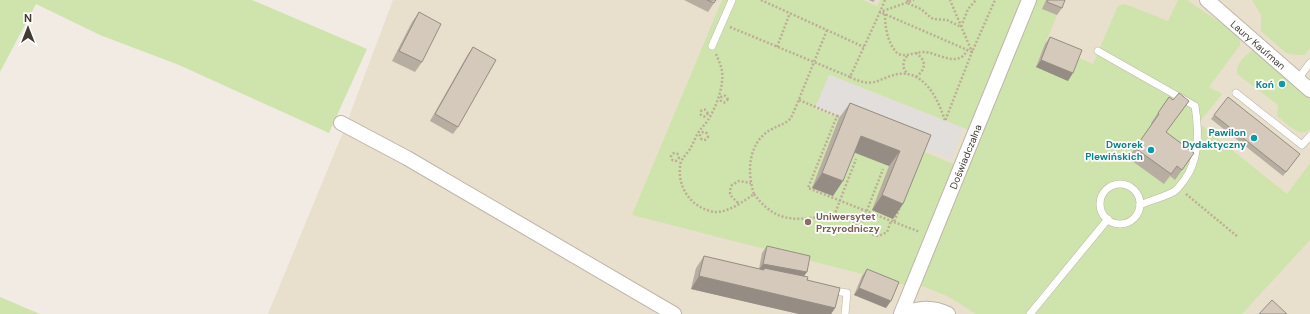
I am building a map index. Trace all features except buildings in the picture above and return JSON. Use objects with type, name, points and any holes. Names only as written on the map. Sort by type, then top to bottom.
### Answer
[{"type":"street","name":"Doświadczalna","points":[[902,314],[1029,0]]},
{"type":"street","name":"Laury Kaufman","points":[[1207,0],[1310,90]]},
{"type":"street","points":[[341,123],[408,158],[674,314]]},
{"type":"street","points":[[902,314],[917,309],[942,311],[948,314]]},
{"type":"lane","points":[[712,46],[732,0]]},
{"type":"lane","points":[[1098,51],[1195,106],[1198,132],[1196,151],[1189,174],[1176,190],[1140,205]]},
{"type":"lane","points":[[1298,79],[1310,63]]},
{"type":"lane","points":[[1236,93],[1302,145],[1310,136]]},
{"type":"lane","points":[[1121,184],[1131,187],[1137,194],[1140,205],[1135,217],[1123,224],[1116,223],[1108,219],[1102,212],[1100,206],[1104,192],[1109,187],[1121,184]]},
{"type":"lane","points":[[1030,314],[1108,219]]},
{"type":"lane","points":[[823,288],[847,293],[845,314]]},
{"type":"path","points":[[761,0],[864,47]]},
{"type":"path","points":[[850,77],[885,0]]},
{"type":"path","points":[[880,12],[907,1],[914,0]]},
{"type":"path","points":[[950,0],[972,52]]},
{"type":"path","points":[[961,27],[968,10],[976,0]]},
{"type":"path","points":[[722,24],[859,81],[872,83],[899,74],[908,74],[916,77],[934,94],[940,105],[945,121],[972,52],[995,0]]},
{"type":"path","points":[[907,1],[921,9],[933,19],[947,20],[961,27]]},
{"type":"path","points":[[880,12],[972,52]]},
{"type":"path","points":[[777,47],[790,13]]},
{"type":"path","points":[[885,14],[887,33],[893,49],[898,54],[907,56]]},
{"type":"path","points":[[799,100],[923,149],[893,222],[887,232],[879,236],[871,234],[850,220],[834,216],[793,220],[785,218],[770,211],[754,194],[751,183],[750,168],[751,158],[759,140],[770,130],[790,119],[827,30]]},
{"type":"path","points":[[712,46],[722,70],[722,81],[719,97],[700,133],[689,150],[680,159],[680,174],[682,183],[685,193],[697,206],[716,212],[726,210],[739,204],[754,194]]},
{"type":"path","points":[[908,74],[904,71],[903,65],[903,60],[907,56],[923,52],[941,58],[954,58],[961,57],[967,50]]},
{"type":"path","points":[[916,53],[922,57],[924,63],[923,69],[916,77]]},
{"type":"path","points":[[837,116],[808,188],[926,235]]},
{"type":"path","points":[[834,216],[856,159]]},
{"type":"path","points":[[861,226],[883,169]]},
{"type":"path","points":[[739,204],[731,197],[729,193],[732,185],[738,181],[751,183]]},
{"type":"path","points":[[1178,187],[1238,237]]},
{"type":"shaded area","name":"Uniwersytet Przyrodniczy","points":[[393,0],[1310,0],[1310,314],[268,314],[344,130]]},
{"type":"shaded area","points":[[829,75],[963,128],[951,159],[816,106]]},
{"type":"green space","points":[[0,0],[252,0],[367,49],[329,133],[179,65],[100,35],[36,4],[0,72]]},
{"type":"green space","points":[[722,0],[863,0],[877,6],[880,0],[1022,0],[969,130],[830,75],[815,108],[839,118],[812,188],[851,151],[920,150],[956,165],[905,285],[632,215]]},
{"type":"green space","points":[[1035,0],[1063,0],[1036,67],[1077,57],[1093,64],[1118,6],[1125,4],[1168,21],[1178,0],[1187,0],[1230,29],[1240,38],[1240,45],[1209,87],[1222,94],[1199,123],[1287,194],[1310,163],[1310,240],[1242,314],[976,314],[949,297],[920,285]]},
{"type":"green space","points":[[1252,0],[1310,0],[1310,48],[1305,55],[1286,53],[1261,31],[1261,15]]},
{"type":"green space","points":[[1253,50],[1256,50],[1310,99],[1310,129],[1306,132],[1297,131],[1288,126],[1277,116],[1278,105],[1237,74],[1239,64],[1247,54]]},
{"type":"green space","points":[[0,297],[40,314],[0,314]]},
{"type":"place","name":"Koń","points":[[1282,84]]},
{"type":"place","name":"Pawilon Dydaktyczny","points":[[1254,138]]},
{"type":"place","name":"Dworek Plewińskich","points":[[1151,150]]},
{"type":"place","name":"Uniwersytet Przyrodniczy","points":[[808,222]]}]
